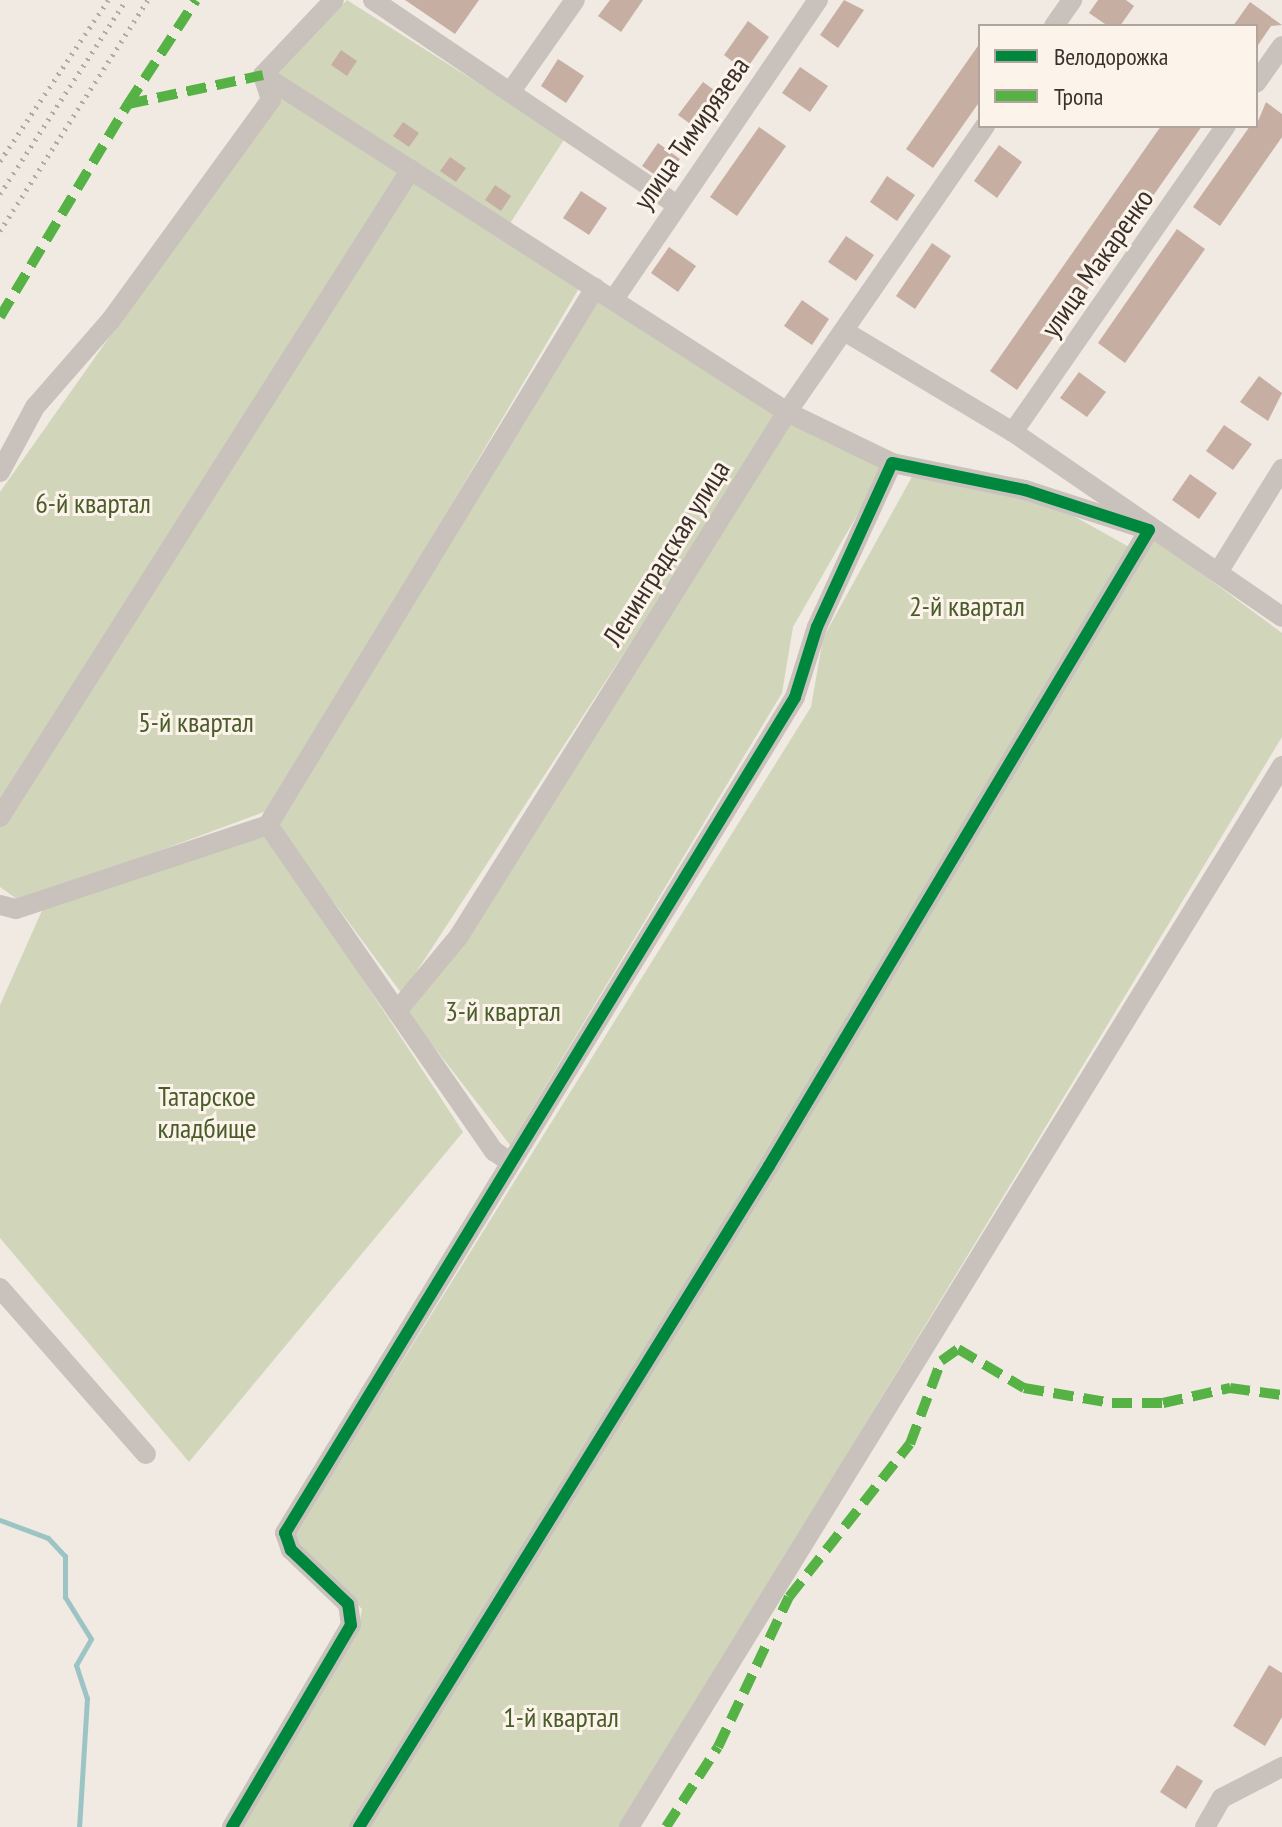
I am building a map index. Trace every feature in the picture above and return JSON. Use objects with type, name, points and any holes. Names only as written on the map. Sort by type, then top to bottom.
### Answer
[{"type":"street","points":[[263,75],[334,0]]},
{"type":"street","points":[[373,0],[674,203]]},
{"type":"street","points":[[511,91],[575,0]]},
{"type":"street","name":"улица Тимирязева","points":[[614,299],[674,203],[818,0]]},
{"type":"street","points":[[1055,24],[1072,0]]},
{"type":"street","points":[[1258,80],[1282,46]]},
{"type":"street","points":[[263,75],[787,412],[892,463],[1025,490],[1149,530]]},
{"type":"street","points":[[0,472],[35,407],[111,320],[271,100],[263,75]]},
{"type":"street","name":"Ленинградская улица","points":[[397,1011],[459,936],[787,412],[984,128]]},
{"type":"street","name":"улица Макаренко","points":[[1013,432],[1225,128]]},
{"type":"street","points":[[0,817],[411,169]]},
{"type":"street","points":[[0,905],[16,909],[268,825],[595,288]]},
{"type":"street","points":[[844,331],[1013,432],[1149,530],[1220,569],[1282,617]]},
{"type":"street","points":[[232,1827],[351,1625],[348,1604],[291,1550],[285,1533],[507,1160],[795,697],[817,627],[892,463]]},
{"type":"street","points":[[1220,569],[1282,469]]},
{"type":"street","points":[[359,1827],[769,1166],[1149,530]]},
{"type":"street","points":[[629,1827],[1282,766]]},
{"type":"street","points":[[268,825],[494,1151],[507,1160]]},
{"type":"street","points":[[0,1288],[146,1454]]},
{"type":"street","points":[[1205,1827],[1222,1798],[1282,1767]]},
{"type":"green space","points":[[347,0],[565,138],[509,225],[274,75]]},
{"type":"green space","name":"6-й квартал","points":[[281,94],[403,172],[0,806],[0,492]]},
{"type":"green space","name":"5-й квартал","points":[[410,180],[581,285],[272,809],[21,902],[0,887],[0,827]]},
{"type":"green space","points":[[597,297],[779,415],[402,994],[275,823]]},
{"type":"green space","name":"3-й квартал","points":[[790,423],[885,466],[793,627],[782,693],[510,1145],[406,1011]]},
{"type":"green space","name":"2-й квартал","points":[[914,473],[1043,499],[1131,548],[655,1340],[349,1827],[239,1827],[359,1625],[362,1609],[291,1539],[811,707],[823,638]]},
{"type":"green space","name":"1-й квартал","points":[[1152,537],[1282,633],[1282,737],[621,1827],[366,1827]]},
{"type":"green space","name":"Татарское кладбище","points":[[265,830],[463,1132],[189,1462],[0,1238],[0,1005],[44,906]]},
{"type":"building","points":[[405,0],[479,0],[455,34]]},
{"type":"building","points":[[610,0],[643,0],[621,32],[598,16]]},
{"type":"building","points":[[844,0],[864,10],[838,48],[820,35]]},
{"type":"building","points":[[1098,0],[1126,0],[1134,6],[1121,24],[1105,24],[1089,13]]},
{"type":"building","points":[[1250,2],[1282,25],[1271,26],[1258,45],[1258,24],[1234,24]]},
{"type":"building","points":[[748,21],[769,37],[745,71],[724,55]]},
{"type":"building","points":[[978,46],[978,104],[933,168],[906,149]]},
{"type":"building","points":[[341,50],[357,61],[347,76],[331,65]]},
{"type":"building","points":[[558,59],[584,76],[566,103],[541,86]]},
{"type":"building","points":[[800,67],[828,86],[810,112],[782,93]]},
{"type":"building","points":[[703,82],[724,97],[700,131],[678,115]]},
{"type":"building","points":[[1266,102],[1282,114],[1282,137],[1220,226],[1193,207],[1249,128],[1258,128]]},
{"type":"building","points":[[403,122],[419,133],[409,147],[393,136]]},
{"type":"building","points":[[759,127],[786,146],[737,216],[710,197]]},
{"type":"building","points":[[1160,128],[1201,128],[1017,390],[990,371]]},
{"type":"building","points":[[658,143],[680,159],[664,181],[642,166]]},
{"type":"building","points":[[999,145],[1022,162],[997,198],[974,181]]},
{"type":"building","points":[[450,157],[466,168],[456,182],[440,171]]},
{"type":"building","points":[[887,176],[915,195],[897,221],[870,202]]},
{"type":"building","points":[[495,185],[511,196],[501,211],[485,200]]},
{"type":"building","points":[[581,191],[607,208],[589,235],[563,218]]},
{"type":"building","points":[[1177,229],[1205,249],[1125,363],[1098,343]]},
{"type":"building","points":[[846,236],[874,255],[856,281],[828,262]]},
{"type":"building","points":[[932,243],[951,256],[915,309],[896,296]]},
{"type":"building","points":[[669,247],[696,266],[678,292],[651,273]]},
{"type":"building","points":[[802,300],[829,319],[812,345],[784,326]]},
{"type":"building","points":[[1079,372],[1106,392],[1087,417],[1060,398]]},
{"type":"building","points":[[1259,376],[1282,393],[1268,421],[1240,402]]},
{"type":"building","points":[[1224,425],[1252,444],[1233,470],[1206,451]]},
{"type":"building","points":[[1190,474],[1217,493],[1199,519],[1172,500]]},
{"type":"building","points":[[1269,1665],[1282,1673],[1282,1717],[1265,1746],[1233,1726]]},
{"type":"building","points":[[1177,1765],[1203,1781],[1186,1809],[1160,1792]]},
{"type":"waterway","points":[[0,1520],[48,1538],[65,1556],[65,1597],[91,1639],[76,1665],[87,1698],[79,1827]]},
{"type":"railway","points":[[0,161],[108,0]]},
{"type":"railway","points":[[0,194],[126,0]]},
{"type":"railway","points":[[0,231],[148,0]]},
{"type":"marked path","points":[[128,104],[196,0]]},
{"type":"marked path","points":[[0,317],[128,104],[263,75]]},
{"type":"marked path","points":[[666,1827],[718,1747],[789,1597],[910,1444],[941,1361],[958,1349],[1024,1388],[1112,1403],[1163,1403],[1230,1388],[1282,1395]]},
{"type":"cycle path","points":[[232,1827],[351,1625],[348,1604],[291,1550],[285,1533],[795,697],[817,627],[892,463],[1025,490],[1149,530],[769,1166],[359,1827]]}]
